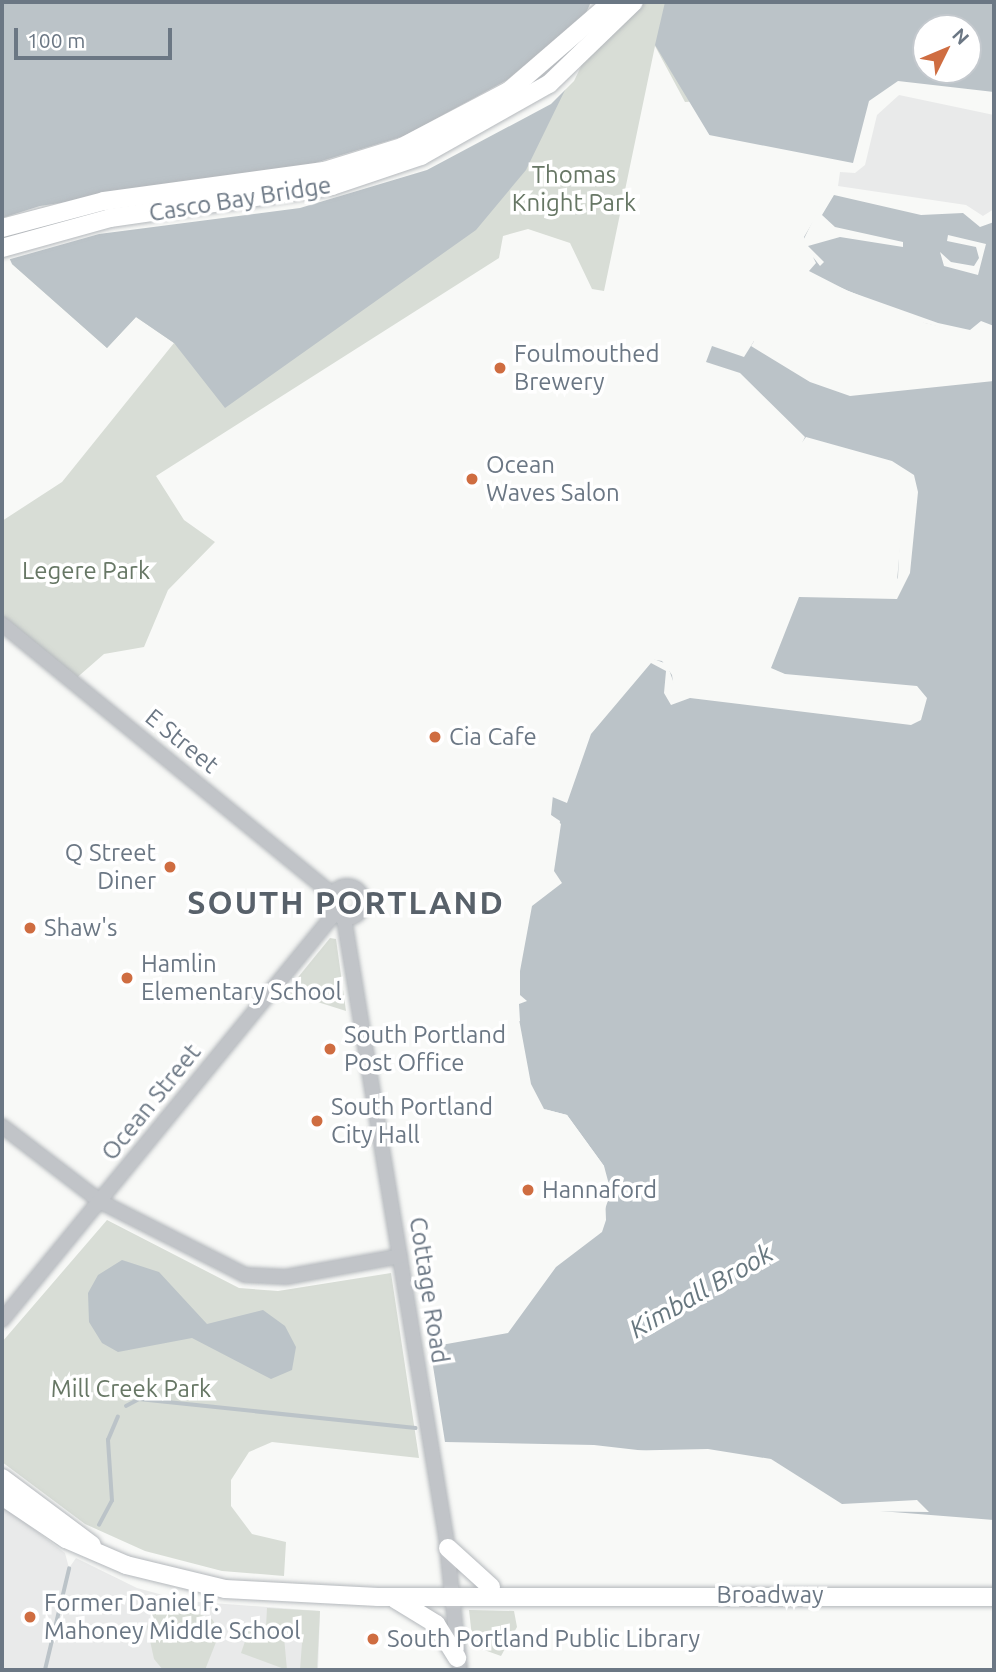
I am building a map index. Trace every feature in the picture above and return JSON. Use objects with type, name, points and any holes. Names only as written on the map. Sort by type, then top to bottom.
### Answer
[{"type":"main road","name":"Casco Bay Bridge","points":[[2,228],[104,201],[324,172],[402,147],[521,83],[612,2]]},
{"type":"main road","name":"Casco Bay Bridge","points":[[2,248],[110,218],[310,191],[421,156],[549,84],[634,2]]},
{"type":"main road","name":"Broadway","points":[[2,1478],[98,1550]]},
{"type":"main road","name":"Broadway","points":[[2,1496],[66,1539],[185,1583],[392,1597],[491,1587],[546,1594]]},
{"type":"main road","points":[[447,1548],[491,1587]]},
{"type":"main road","name":"Broadway","points":[[313,1591],[351,1585],[450,1592],[546,1594],[994,1597]]},
{"type":"main road","points":[[392,1597],[436,1624],[458,1664]]},
{"type":"street","name":"E Street","points":[[2,624],[332,895]]},
{"type":"street","name":"Ocean Street","points":[[2,1320],[339,915],[361,911],[362,896],[350,886],[332,895]]},
{"type":"street","name":"Cottage Road","points":[[332,895],[339,915],[400,1256],[447,1548],[458,1664]]},
{"type":"street","points":[[2,1126],[100,1202],[206,1258],[265,1279],[400,1256]]},
{"type":"shaded area","points":[[899,95],[994,115],[994,209],[983,216],[966,205],[838,186],[840,172],[855,173],[865,165],[877,115]]},
{"type":"shaded area","points":[[2,1505],[65,1553],[69,1568],[76,1558],[137,1588],[185,1601],[320,1611],[318,1670],[2,1670]]},
{"type":"green space","points":[[2,2],[994,2],[994,110],[899,90],[685,102],[655,46],[604,291],[592,289],[570,243],[528,229],[503,236],[499,258],[156,476],[184,520],[215,542],[168,590],[144,647],[104,654],[73,681],[2,624],[2,521],[62,482],[174,343],[136,317],[107,348],[12,264]]},
{"type":"green space","points":[[330,938],[336,939],[346,1011],[286,992]]},
{"type":"green space","name":"Mill Creek Park","points":[[107,1220],[239,1288],[278,1291],[391,1273],[419,1458],[272,1442],[249,1452],[231,1480],[231,1506],[252,1534],[286,1542],[284,1576],[222,1571],[145,1551],[85,1524],[2,1462],[2,1342]]},
{"type":"green space","points":[[159,1599],[212,1619],[220,1632],[205,1670],[163,1670],[154,1659],[147,1627]]},
{"type":"green space","points":[[267,1608],[320,1611],[317,1670],[300,1670],[302,1643],[266,1627]]},
{"type":"green space","points":[[469,1610],[514,1611],[517,1627],[501,1656],[473,1646]]},
{"type":"green space","points":[[252,1621],[263,1625],[259,1634],[267,1638],[272,1631],[284,1637],[287,1670],[241,1653]]},
{"type":"water","points":[[2,2],[608,2],[526,170],[476,230],[225,408],[174,343],[136,317],[107,348],[12,264],[2,242]]},
{"type":"water","points":[[665,2],[994,2],[994,110],[899,90],[873,111],[857,166],[713,141],[655,45]]},
{"type":"water","points":[[830,193],[965,209],[981,221],[994,214],[994,338],[925,323],[808,274],[804,237]]},
{"type":"water","points":[[754,341],[850,389],[994,366],[994,1520],[842,1508],[769,1465],[594,1445],[445,1442],[430,1347],[508,1333],[556,1267],[602,1232],[606,1220],[604,1166],[567,1115],[544,1109],[531,1084],[516,1003],[523,929],[531,904],[549,890],[560,821],[551,815],[553,795],[582,729],[615,702],[616,689],[644,658],[662,661],[672,675],[675,696],[907,714],[917,707],[915,699],[895,690],[766,675],[791,593],[896,592],[906,482],[887,468],[802,443],[805,437],[740,373],[706,362],[712,346],[744,357]]},
{"type":"water","points":[[122,1260],[159,1272],[207,1324],[263,1310],[285,1326],[296,1347],[292,1370],[271,1379],[192,1338],[118,1352],[102,1343],[89,1322],[88,1293],[98,1275]]},
{"type":"pier","points":[[591,2],[612,2],[574,81],[551,104],[427,170],[300,208],[99,234],[7,260],[2,250],[2,218],[40,206],[305,166],[404,136],[507,80],[585,15]]},
{"type":"pier","points":[[898,81],[994,92],[994,113],[900,94],[876,113],[864,162],[849,171],[715,144],[704,134],[853,163],[869,101]]},
{"type":"pier","points":[[828,190],[966,206],[981,217],[994,211],[994,222],[980,227],[963,213],[921,215],[834,195],[822,215],[835,227],[903,242],[903,247],[840,237],[808,246],[824,262],[820,266],[813,257],[816,263],[809,271],[848,291],[938,323],[970,330],[981,321],[994,326],[994,340],[891,315],[806,277],[793,261]]},
{"type":"pier","points":[[948,235],[986,244],[978,275],[944,266],[940,252],[951,262],[974,266],[979,258],[976,247],[947,241]]},
{"type":"pier","points":[[756,338],[850,386],[994,364],[994,381],[850,396],[810,382],[751,346]]},
{"type":"pier","points":[[806,437],[892,461],[914,475],[918,492],[910,573],[897,599],[799,597],[771,668],[785,674],[917,686],[927,698],[921,720],[911,725],[690,698],[671,705],[664,693],[666,671],[651,663],[591,734],[567,803],[550,796],[579,727],[612,700],[618,679],[643,655],[667,664],[677,692],[913,706],[894,694],[795,687],[763,676],[760,664],[789,591],[893,589],[898,577],[902,484],[881,469],[800,445]]},
{"type":"pier","points":[[551,815],[561,824],[554,871],[562,883],[532,906],[520,971],[520,995],[527,1001],[519,1004],[520,1021],[514,1023],[520,929],[528,902],[546,888],[557,824]]},
{"type":"pier","points":[[544,1109],[567,1115],[604,1166],[611,1192],[604,1212],[600,1168],[565,1118]]},
{"type":"pier","points":[[708,1449],[771,1459],[842,1504],[917,1500],[929,1512],[845,1511],[752,1464],[613,1451]]},
{"type":"waterway","name":"Kimball Brook","points":[[126,1406],[139,1399],[415,1428]]},
{"type":"waterway","name":"Kimball Brook","points":[[99,1525],[112,1501],[108,1440],[118,1417]]},
{"type":"waterway","name":"Kimball Brook","points":[[45,1670],[69,1569]]},
{"type":"place","name":"Foulmouthed Brewery","points":[[500,368]]},
{"type":"place","name":"Ocean Waves Salon","points":[[472,479]]},
{"type":"place","name":"Cia Cafe","points":[[435,737]]},
{"type":"place","name":"Q Street Diner","points":[[170,867]]},
{"type":"place","name":"Shaw's","points":[[30,928]]},
{"type":"place","name":"Hamlin Elementary School","points":[[127,978]]},
{"type":"place","name":"South Portland Post Office","points":[[330,1049]]},
{"type":"place","name":"South Portland City Hall","points":[[317,1121]]},
{"type":"place","name":"Hannaford","points":[[528,1190]]},
{"type":"place","name":"Former Daniel F. Mahoney Middle School","points":[[30,1617]]},
{"type":"place","name":"South Portland Public Library","points":[[373,1639]]},
{"type":"district","name":"SOUTH PORTLAND","points":[[346,902]]},
{"type":"park label","name":"Thomas Knight Park","points":[[574,189]]},
{"type":"park label","name":"Legere Park","points":[[86,571]]}]
